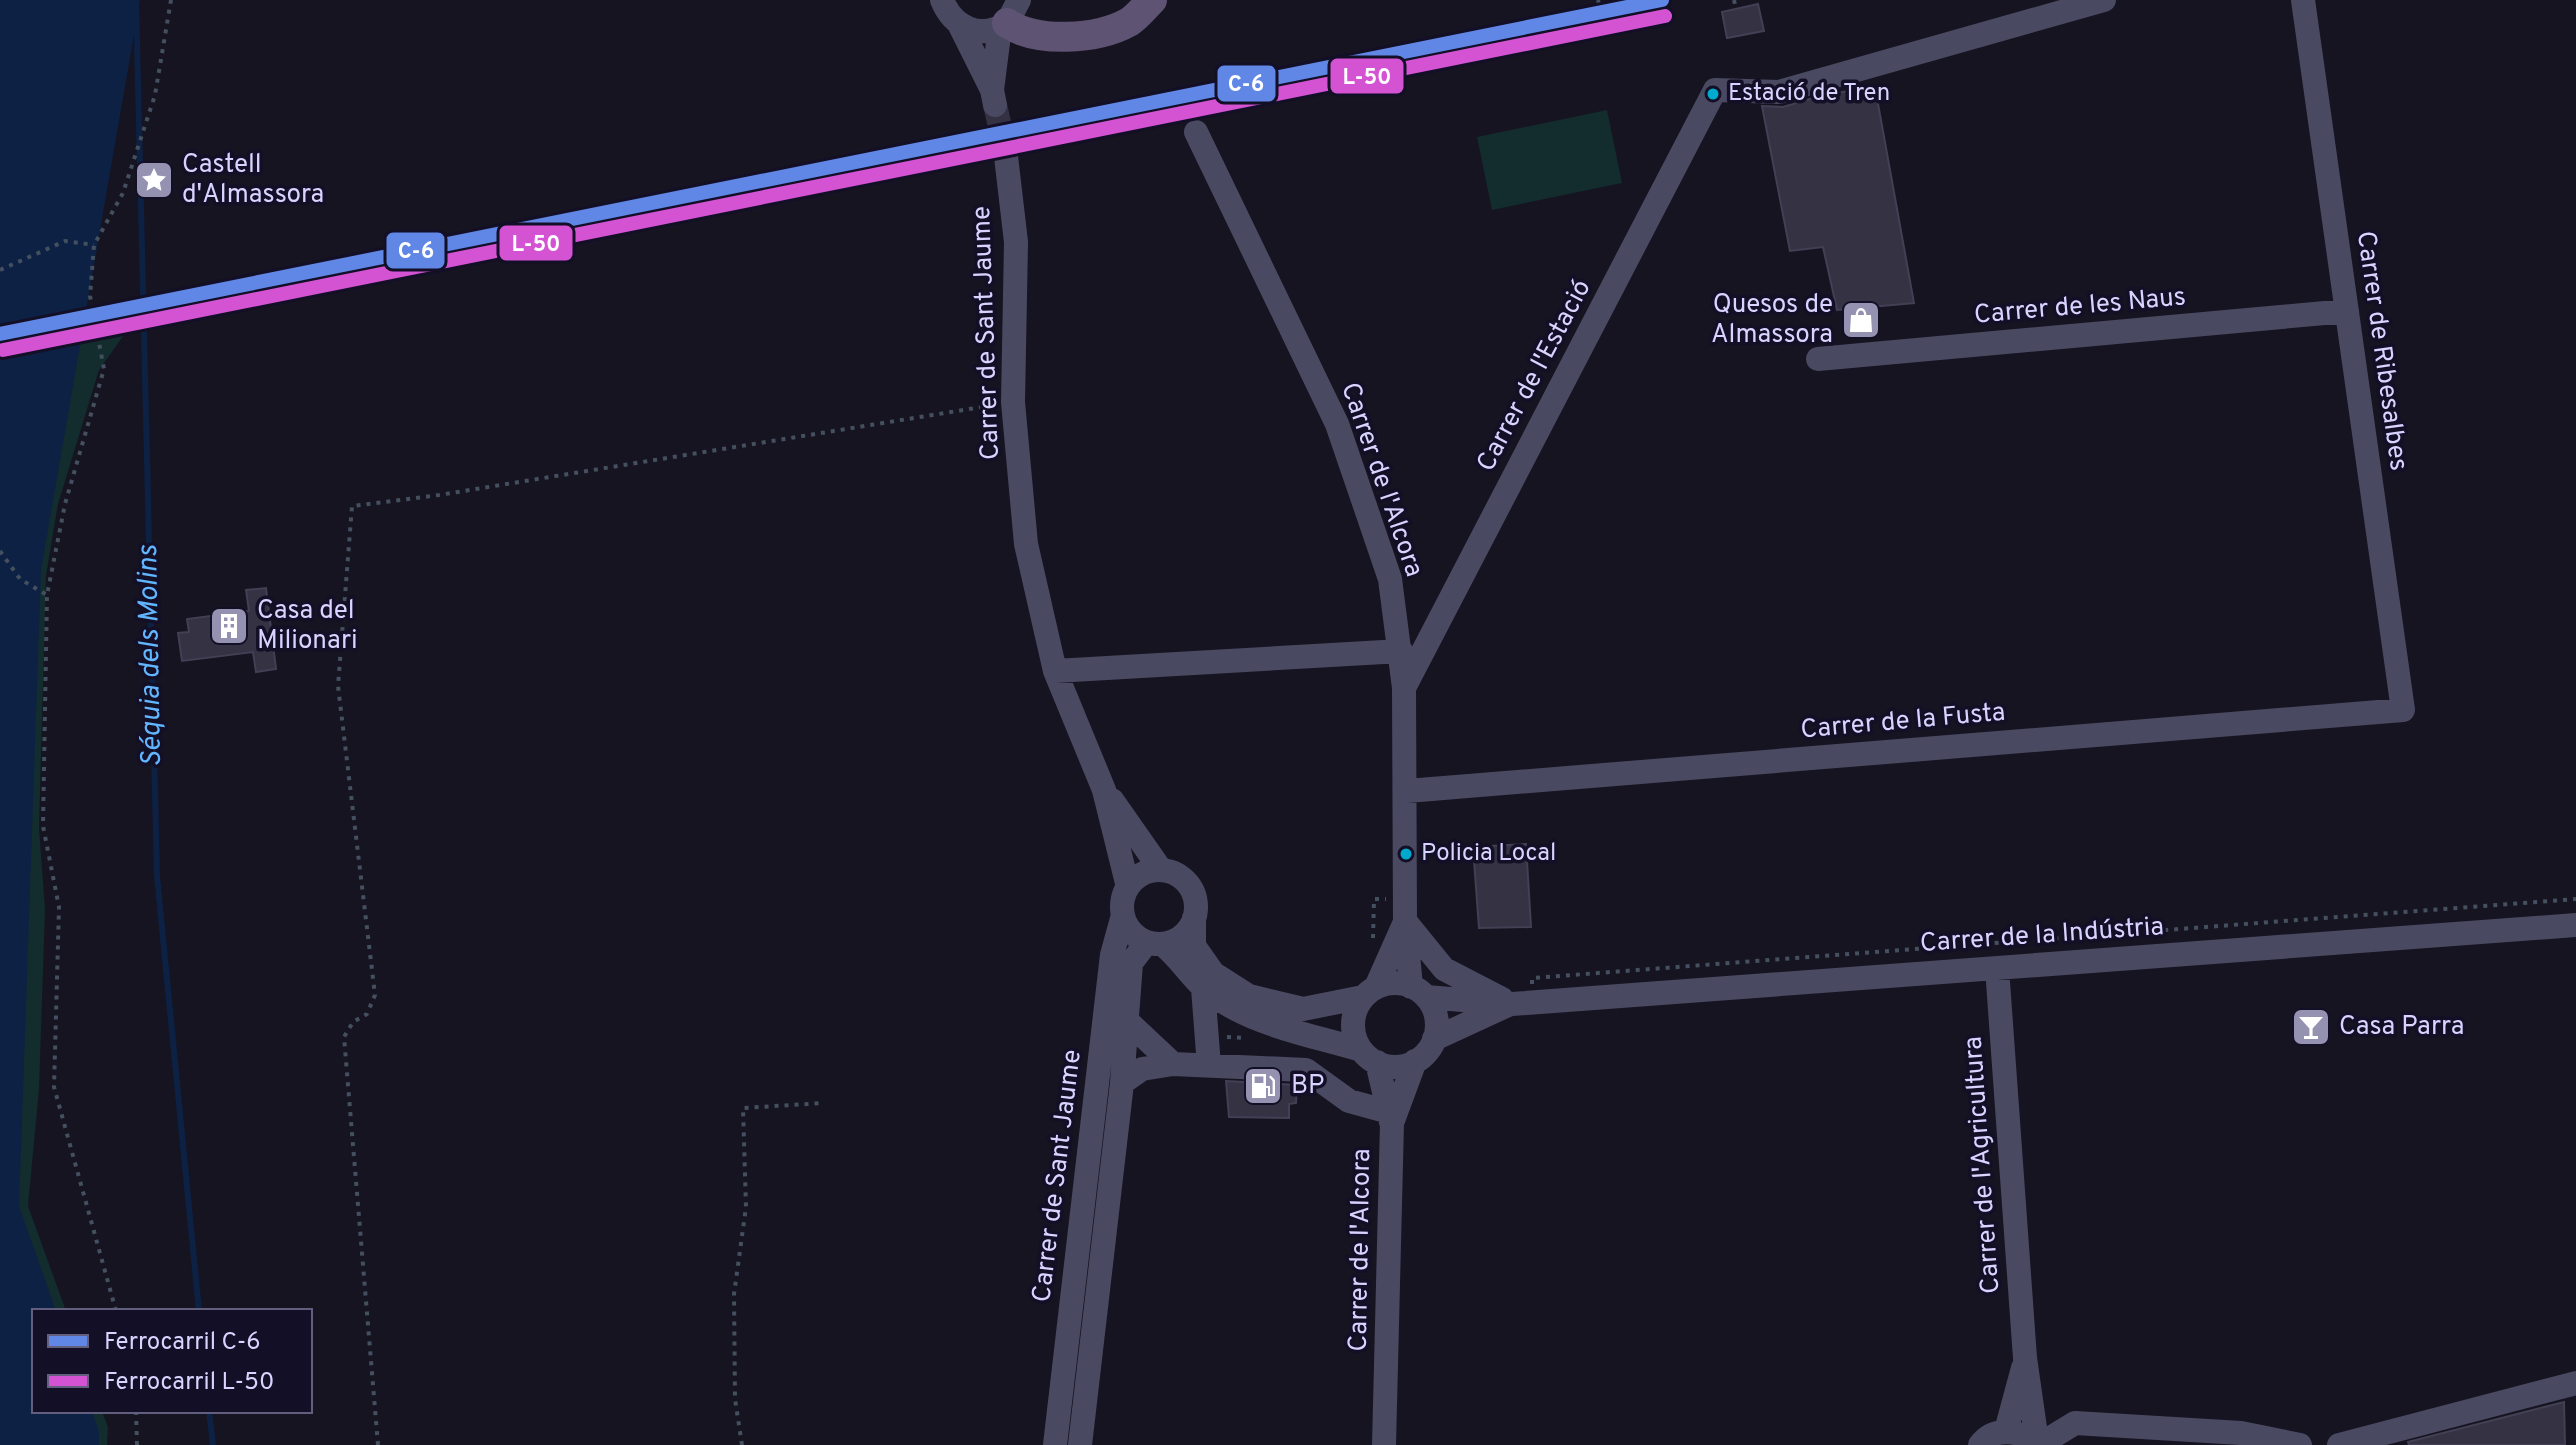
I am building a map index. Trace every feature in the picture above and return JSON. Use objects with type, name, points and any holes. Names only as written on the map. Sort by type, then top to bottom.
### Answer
[{"type":"main road","points":[[1009,16],[1021,33],[1077,37],[1129,22],[1152,0]]},
{"type":"street","points":[[942,0],[948,14],[960,26],[994,97],[1009,16]]},
{"type":"street","name":"Carrer de l'Estació","points":[[1404,688],[1715,90],[1779,92],[2104,0]]},
{"type":"street","name":"Carrer de Ribesalbes","points":[[2303,0],[2403,710]]},
{"type":"street","points":[[960,26],[980,32],[1009,16]]},
{"type":"street","name":"Carrer de l'Alcora","points":[[1196,132],[1337,424],[1390,579],[1404,688],[1407,791],[1405,910],[1418,992]]},
{"type":"street","name":"Carrer de Sant Jaume","points":[[1005,148],[1016,242],[1013,402],[1026,544],[1055,671],[1104,790],[1128,887]]},
{"type":"street","name":"Carrer de les Naus","points":[[1818,359],[2347,311]]},
{"type":"street","points":[[1055,671],[1401,651]]},
{"type":"street","name":"Carrer de la Fusta","points":[[1407,791],[2403,710]]},
{"type":"street","name":"Carrer de Sant Jaume","points":[[1104,790],[1161,870]]},
{"type":"street","points":[[1161,870],[1172,872],[1189,886],[1194,896],[1194,946],[1213,973],[1249,996],[1303,1009],[1393,983],[1418,992],[1436,1020],[1434,1039],[1415,1061],[1400,1066],[1373,1065],[1321,1038],[1261,1021],[1203,988],[1177,955],[1136,936],[1123,915],[1128,887],[1142,874],[1161,870]]},
{"type":"street","points":[[1405,910],[1444,969],[1522,1003]]},
{"type":"street","name":"Carrer de l'Alcora","points":[[1370,992],[1405,910]]},
{"type":"street","name":"Carrer de Sant Jaume","points":[[1055,1445],[1112,955],[1123,915]]},
{"type":"street","points":[[1155,943],[1182,936],[1194,918]]},
{"type":"street","name":"Carrer de la Indústria","points":[[1418,992],[1522,1003],[2576,925]]},
{"type":"street","name":"Carrer de Sant Jaume","points":[[1080,1445],[1122,1083],[1131,963],[1155,943]]},
{"type":"street","name":"Carrer de l'Agricultura","points":[[1997,968],[2025,1358],[2038,1444]]},
{"type":"street","points":[[1203,988],[1209,1066]]},
{"type":"street","points":[[1370,992],[1353,1023],[1373,1065],[1390,1118]]},
{"type":"street","name":"Carrer de la Indústria","points":[[1434,1039],[1522,1003]]},
{"type":"street","points":[[1126,1020],[1173,1064]]},
{"type":"street","points":[[1306,1070],[1321,1038]]},
{"type":"street","name":"Carrer de l'Alcora","points":[[1384,1445],[1390,1118],[1415,1061]]},
{"type":"street","points":[[1122,1083],[1142,1069],[1173,1064],[1306,1070],[1349,1101],[1390,1118]]},
{"type":"street","points":[[1349,1101],[1373,1065]]},
{"type":"street","name":"Carrer de l'Agricultura","points":[[2006,1431],[2025,1358]]},
{"type":"street","points":[[2339,1445],[2576,1383]]},
{"type":"street","points":[[1980,1445],[1984,1440],[2006,1431],[2023,1434],[2038,1444],[2075,1423],[2241,1433],[2300,1445]]},
{"type":"path","points":[[115,1309],[54,1087],[59,907],[43,826],[47,595],[65,504],[104,369],[90,296],[94,245],[123,193],[155,95],[171,0]]},
{"type":"path","points":[[1598,0],[1605,23]]},
{"type":"path","points":[[1734,0],[1736,9]]},
{"type":"path","points":[[0,270],[65,241],[94,245]]},
{"type":"path","points":[[378,1445],[344,1037],[353,1022],[367,1014],[375,995],[338,686],[352,506],[439,495],[1013,402]]},
{"type":"path","points":[[0,551],[20,579],[47,595]]},
{"type":"path","points":[[1373,945],[1374,899],[1405,910]]},
{"type":"path","points":[[1522,1003],[1532,978],[2576,899]]},
{"type":"path","points":[[1207,1035],[1255,1039],[1261,1021]]},
{"type":"path","points":[[742,1445],[735,1399],[734,1294],[746,1207],[743,1108],[824,1103]]},
{"type":"path","points":[[136,1413],[137,1445]]},
{"type":"green space","points":[[1607,110],[1622,183],[1492,210],[1477,137]]},
{"type":"green space","points":[[136,318],[99,370],[58,504],[46,575],[39,828],[45,909],[39,1089],[28,1206],[65,1309],[32,1309],[32,1413],[103,1413],[108,1427],[107,1445],[0,1445],[0,346]]},
{"type":"water","points":[[0,0],[140,0],[41,570],[19,1206],[55,1309],[32,1309],[32,1413],[93,1413],[99,1432],[99,1445],[0,1445]]},
{"type":"building","points":[[1758,4],[1764,31],[1727,38],[1722,12]]},
{"type":"building","points":[[1875,87],[1914,303],[1837,310],[1823,247],[1790,251],[1762,106],[1783,107],[1823,95]]},
{"type":"building","name":"Casa del Milionari","points":[[266,588],[276,669],[256,672],[253,652],[182,661],[178,633],[189,632],[187,619],[249,611],[246,590]]},
{"type":"building","points":[[1526,844],[1531,927],[1479,928],[1473,847]]},
{"type":"building","points":[[1226,1081],[1297,1085],[1296,1103],[1289,1104],[1289,1118],[1229,1117]]},
{"type":"building","points":[[2564,1402],[2565,1445],[2409,1445],[2408,1442]]},
{"type":"waterway","name":"Séquia dels Molins","points":[[136,0],[157,876],[199,1309]]},
{"type":"waterway","name":"Séquia dels Molins","points":[[209,1413],[213,1445]]},
{"type":"tunnel","points":[[995,105],[1005,148]]},
{"type":"rail line","name":"C-6","points":[[0,334],[1662,0]]},
{"type":"rail line","name":"L-50","points":[[3,350],[1665,16]]},
{"type":"place","name":"Estació de Tren","points":[[1713,94]]},
{"type":"place","name":"Castell d'Almassora","points":[[154,180]]},
{"type":"place","name":"Quesos de Almassora","points":[[1861,320]]},
{"type":"place","name":"Casa del Milionari","points":[[229,626]]},
{"type":"place","name":"Policia Local","points":[[1406,854]]},
{"type":"place","name":"Casa Parra","points":[[2311,1027]]},
{"type":"place","name":"BP","points":[[1263,1086]]}]
